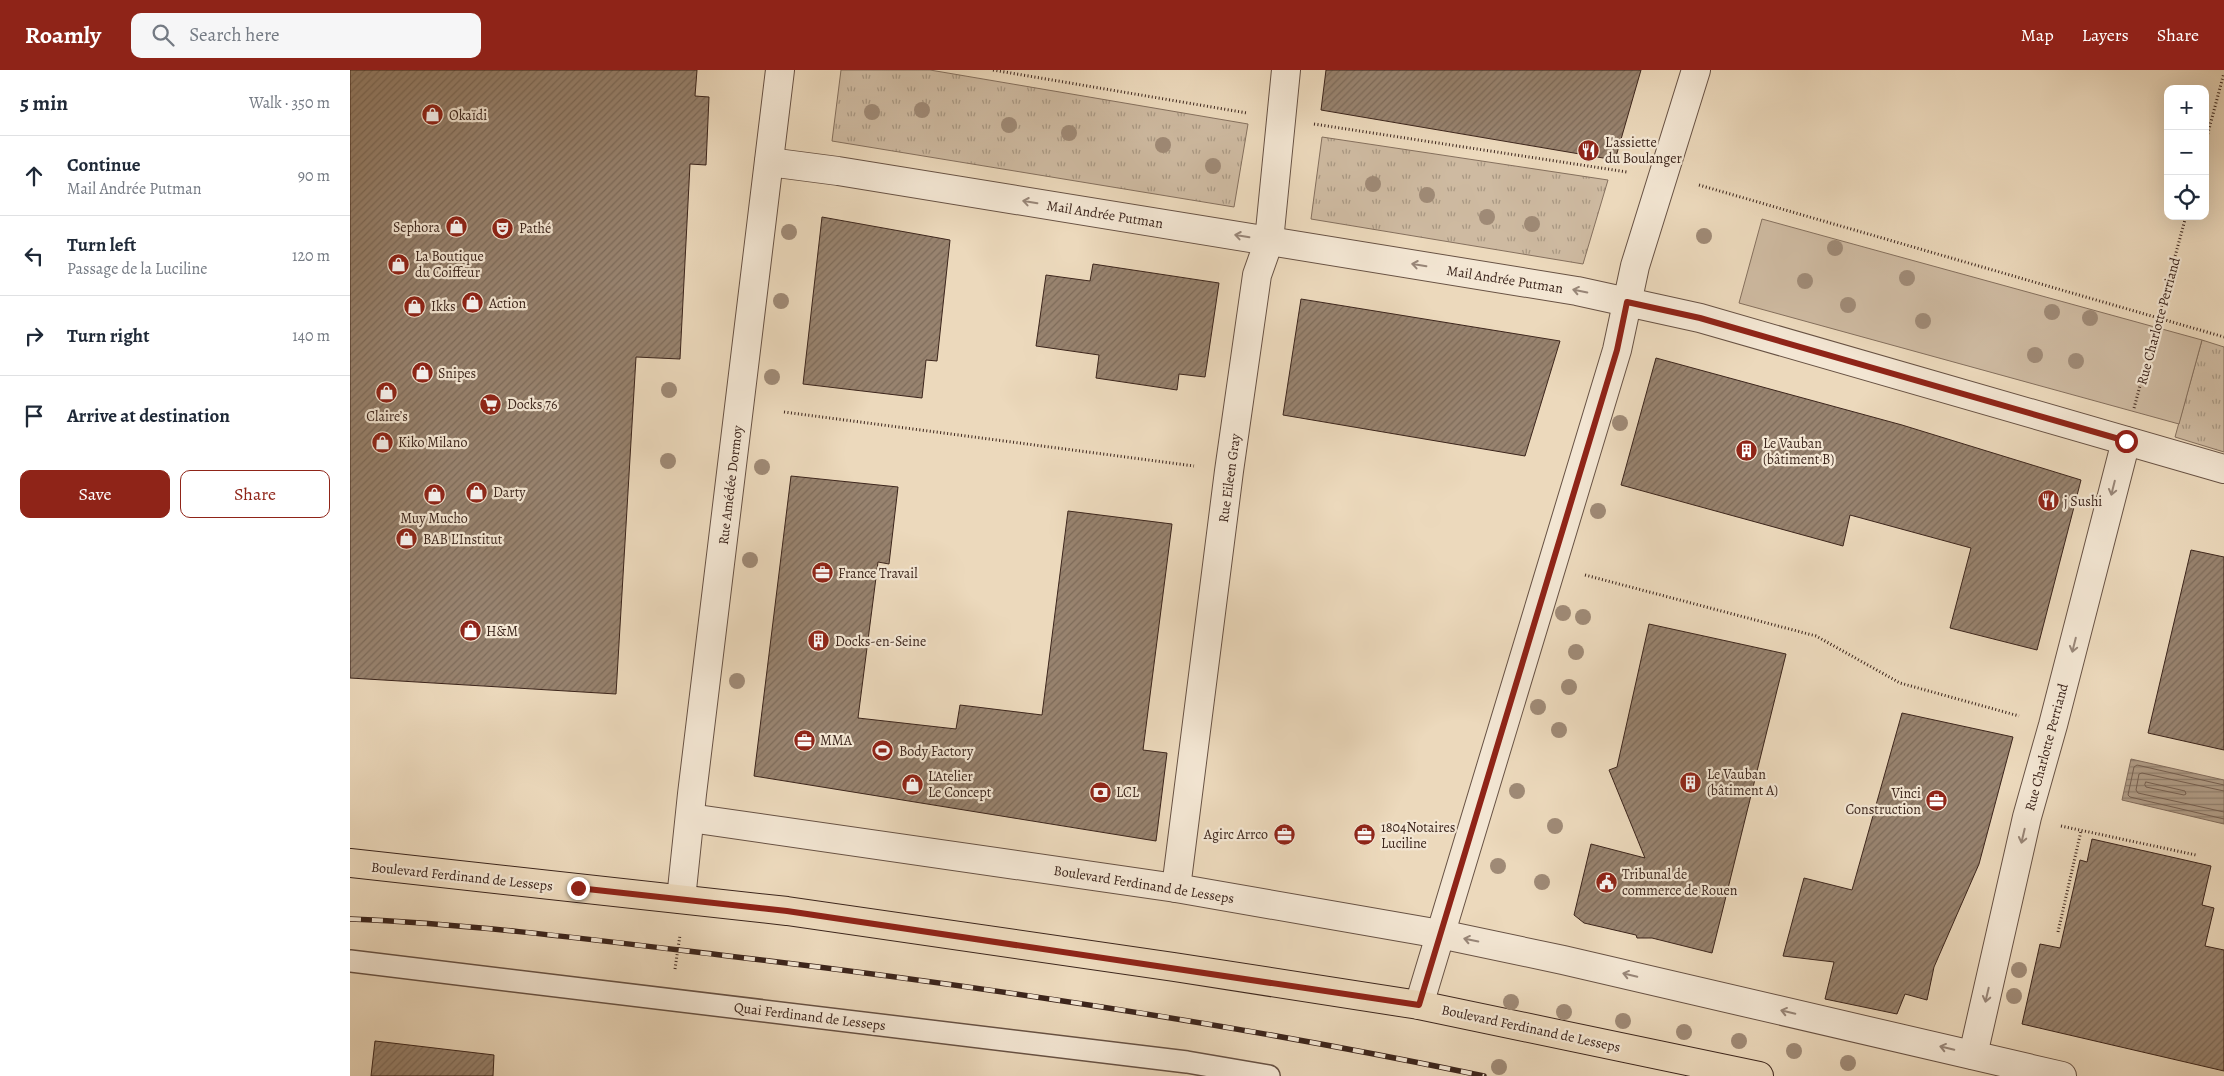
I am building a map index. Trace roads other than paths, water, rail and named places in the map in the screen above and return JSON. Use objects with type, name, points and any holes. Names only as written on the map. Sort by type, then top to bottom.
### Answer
[{"type":"main road","name":"Boulevard Ferdinand de Lesseps","points":[[350,863],[796,913],[1419,1005],[1759,1076]]},
{"type":"street","name":"Rue Amédée Dormoy","points":[[681,899],[780,70]]},
{"type":"street","name":"Rue Eileen Gray","points":[[1176,888],[1229,471],[1257,274],[1269,241],[1286,70]]},
{"type":"street","points":[[1419,1005],[1617,350],[1635,266],[1696,70]]},
{"type":"street","name":"Mail Andrée Putman","points":[[769,162],[1577,291],[1700,318],[2224,469]]},
{"type":"street","name":"Rue Charlotte Perriand","points":[[1973,1055],[2027,817],[2053,725],[2126,441]]},
{"type":"street","name":"Boulevard Ferdinand de Lesseps","points":[[690,818],[1176,888],[1440,934],[1573,962],[2062,1076]]},
{"type":"lane","name":"Quai Ferdinand de Lesseps","points":[[350,961],[1202,1064],[1269,1076]]},
{"type":"water","points":[[2131,759],[2224,780],[2224,824],[2122,800]]},
{"type":"railway","points":[[350,919],[397,921],[539,934],[1013,993],[1202,1023],[1484,1076]]},
{"type":"place","name":"Okaïdi","points":[[433,115]]},
{"type":"place","name":"L'assiette du Boulanger","points":[[1589,150]]},
{"type":"place","name":"Sephora","points":[[456,227]]},
{"type":"place","name":"Pathé","points":[[503,228]]},
{"type":"place","name":"La Boutique du Coiffeur","points":[[399,264]]},
{"type":"place","name":"Action","points":[[473,303]]},
{"type":"place","name":"Ikks","points":[[415,306]]},
{"type":"place","name":"Snipes","points":[[422,373]]},
{"type":"place","name":"Claire’s","points":[[387,393]]},
{"type":"place","name":"Docks 76","points":[[491,404]]},
{"type":"place","name":"Kiko Milano","points":[[382,442]]},
{"type":"place","name":"Le Vauban (bâtiment B)","points":[[1747,451]]},
{"type":"place","name":"Darty","points":[[477,492]]},
{"type":"place","name":"Muy Mucho","points":[[434,495]]},
{"type":"place","name":"j Sushi","points":[[2048,501]]},
{"type":"place","name":"BAB L’Institut","points":[[407,539]]},
{"type":"place","name":"France Travail","points":[[822,573]]},
{"type":"place","name":"H&M","points":[[470,631]]},
{"type":"place","name":"Docks-en-Seine","points":[[819,641]]},
{"type":"place","name":"MMA","points":[[804,740]]},
{"type":"place","name":"Body Factory","points":[[883,751]]},
{"type":"place","name":"Le Vauban (bâtiment A)","points":[[1691,782]]},
{"type":"place","name":"L'Atelier Le Concept","points":[[912,784]]},
{"type":"place","name":"LCL","points":[[1100,792]]},
{"type":"place","name":"Vinci Construction","points":[[1937,801]]},
{"type":"place","name":"Agirc Arrco","points":[[1284,834]]},
{"type":"place","name":"1804Notaires Luciline","points":[[1365,835]]},
{"type":"place","name":"Tribunal de commerce de Rouen","points":[[1606,882]]}]
